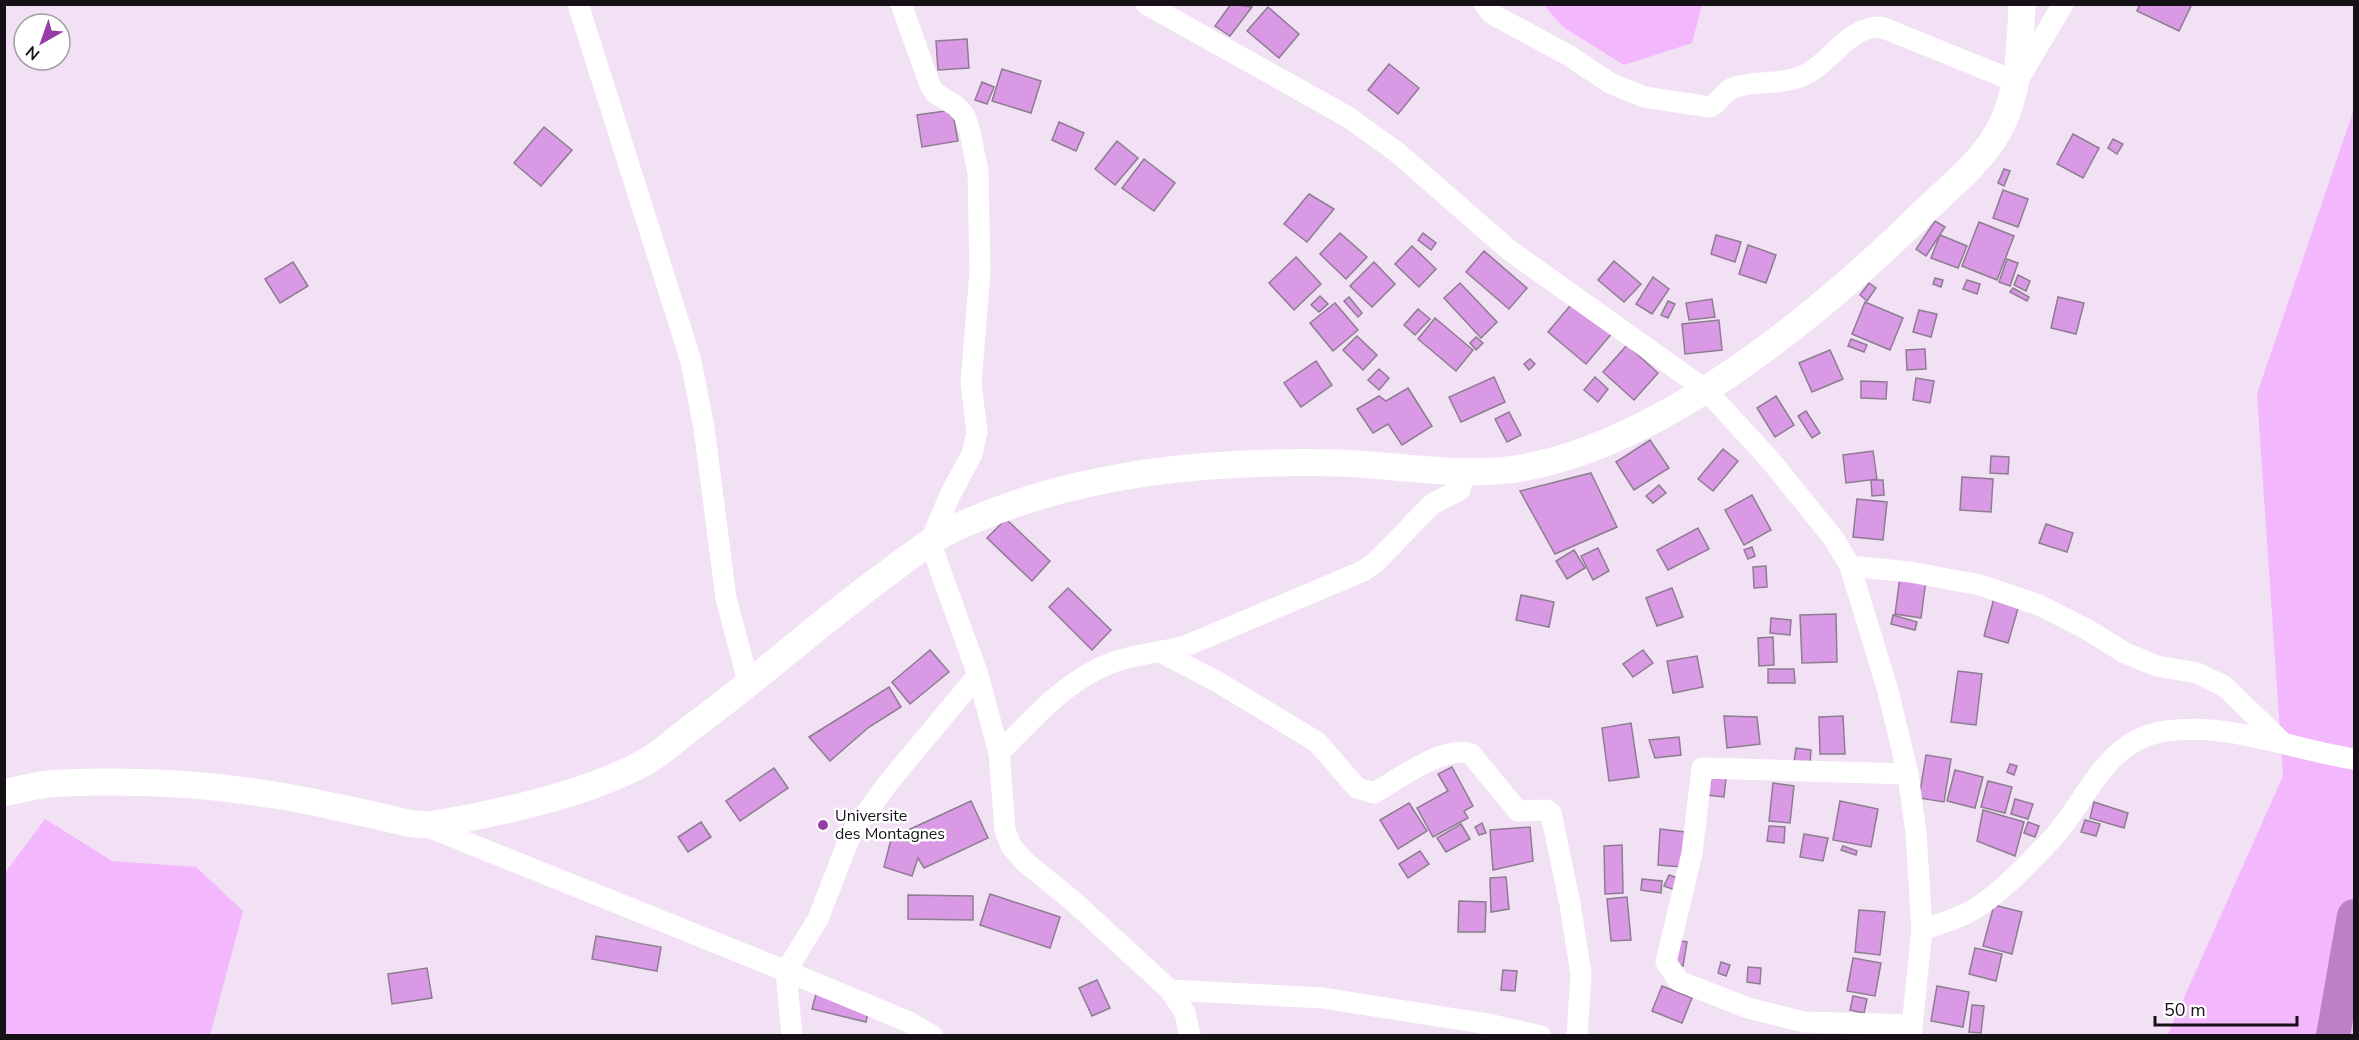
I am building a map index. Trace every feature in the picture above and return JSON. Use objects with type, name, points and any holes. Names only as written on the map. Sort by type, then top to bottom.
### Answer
[{"type":"street","points":[[578,4],[691,361],[704,428],[726,598],[749,685]]},
{"type":"street","points":[[901,4],[930,85],[935,93],[956,106],[965,116],[978,172],[980,272],[971,382],[977,432],[972,454],[930,542],[978,675],[999,753],[1005,830],[1011,846],[1025,862],[1073,900],[1170,990],[1185,1013],[1191,1035]]},
{"type":"street","points":[[1146,4],[1348,117],[1398,153],[1509,250],[1706,390],[1778,470],[1834,539],[1850,566],[1888,691],[1908,774],[1916,833],[1922,930],[1912,1030],[1803,1022],[1748,1008],[1679,981],[1666,962],[1692,853],[1702,768],[1908,774]]},
{"type":"street","points":[[1484,4],[1492,14],[1568,55],[1610,83],[1644,97],[1702,106],[1716,104],[1732,87],[1788,80],[1809,73],[1852,36],[1871,27],[1881,27],[2018,82]]},
{"type":"street","points":[[2018,82],[2022,4]]},
{"type":"street","points":[[426,826],[519,808],[604,780],[648,760],[749,685],[855,597],[930,542],[960,525],[1058,491],[1148,471],[1229,463],[1308,463],[1465,471],[1525,468],[1577,452],[1636,429],[1706,390],[1828,302],[1868,267],[1956,181],[1992,143],[2003,123],[2018,82],[2063,4]]},
{"type":"street","points":[[999,753],[1059,694],[1102,667],[1121,659],[1162,653],[1188,645],[1362,571],[1376,562],[1432,504],[1460,490],[1465,471]]},
{"type":"street","points":[[1850,566],[1910,572],[1980,585],[2039,605],[2088,630],[2125,653],[2157,666],[2197,673],[2224,686],[2282,743]]},
{"type":"street","points":[[1162,653],[1216,681],[1284,725],[1317,742],[1357,788],[1366,793],[1374,793],[1448,752],[1464,751],[1471,754],[1518,812],[1547,810],[1551,813],[1570,904],[1581,974],[1577,1035]]},
{"type":"street","points":[[792,1035],[786,971],[818,919],[851,834],[888,783],[978,675]]},
{"type":"street","points":[[1922,930],[1967,914],[2011,880],[2053,838],[2108,761],[2137,737],[2167,731],[2241,734],[2309,752],[2355,759]]},
{"type":"street","points":[[4,793],[57,783],[192,785],[274,795],[426,826],[786,971],[909,1022],[933,1035]]},
{"type":"street","points":[[1170,990],[1323,998],[1488,1024],[1541,1035]]},
{"type":"shaded area","points":[[1544,5],[1702,5],[1692,43],[1624,65],[1563,27]]},
{"type":"shaded area","points":[[2354,109],[2354,1035],[2167,1036],[2283,776],[2257,394]]},
{"type":"shaded area","points":[[45,819],[112,861],[196,867],[243,911],[210,1035],[5,1035],[5,873]]},
{"type":"building","points":[[1231,4],[1252,7],[1230,36],[1215,26]]},
{"type":"building","points":[[2140,4],[2192,4],[2179,31],[2137,11]]},
{"type":"building","points":[[1268,7],[1299,34],[1279,58],[1247,31]]},
{"type":"building","points":[[967,39],[969,68],[938,70],[936,41]]},
{"type":"building","points":[[1389,64],[1419,88],[1398,114],[1368,90]]},
{"type":"building","points":[[1002,69],[1041,81],[1031,113],[992,101]]},
{"type":"building","points":[[982,82],[994,87],[987,104],[975,100]]},
{"type":"building","points":[[952,110],[958,141],[922,147],[917,115]]},
{"type":"building","points":[[1059,122],[1084,133],[1076,151],[1052,140]]},
{"type":"building","points":[[544,127],[572,150],[541,186],[514,163]]},
{"type":"building","points":[[2073,134],[2099,148],[2083,178],[2057,164]]},
{"type":"building","points":[[2113,139],[2123,144],[2117,154],[2108,148]]},
{"type":"building","points":[[1117,141],[1138,158],[1115,185],[1095,169]]},
{"type":"building","points":[[1144,159],[1175,183],[1154,211],[1122,188]]},
{"type":"building","points":[[2004,169],[2010,171],[2004,186],[1998,183]]},
{"type":"building","points":[[2003,190],[2028,199],[2018,227],[1993,218]]},
{"type":"building","points":[[1309,194],[1334,209],[1307,242],[1284,224]]},
{"type":"building","points":[[1935,221],[1945,227],[1926,256],[1916,249]]},
{"type":"building","points":[[1979,222],[2014,236],[1997,280],[1962,266]]},
{"type":"building","points":[[1340,233],[1367,257],[1346,279],[1320,254]]},
{"type":"building","points":[[1423,233],[1436,243],[1431,250],[1418,240]]},
{"type":"building","points":[[1716,235],[1741,242],[1735,262],[1711,254]]},
{"type":"building","points":[[1940,235],[1967,246],[1958,268],[1931,258]]},
{"type":"building","points":[[1748,245],[1776,255],[1766,283],[1739,274]]},
{"type":"building","points":[[1412,246],[1436,269],[1419,287],[1395,264]]},
{"type":"building","points":[[1484,251],[1527,288],[1509,309],[1466,272]]},
{"type":"building","points":[[1296,257],[1321,284],[1294,310],[1269,283]]},
{"type":"building","points":[[2007,259],[2018,263],[2010,286],[1999,282]]},
{"type":"building","points":[[1614,261],[1641,284],[1624,302],[1598,280]]},
{"type":"building","points":[[293,262],[308,286],[280,303],[265,279]]},
{"type":"building","points":[[1374,262],[1395,284],[1372,307],[1350,286]]},
{"type":"building","points":[[2018,275],[2030,281],[2026,291],[2014,285]]},
{"type":"building","points":[[1653,277],[1669,289],[1652,314],[1636,304]]},
{"type":"building","points":[[1935,278],[1943,280],[1941,287],[1933,284]]},
{"type":"building","points":[[1967,280],[1980,284],[1977,294],[1963,289]]},
{"type":"building","points":[[1460,283],[1497,322],[1481,338],[1444,298]]},
{"type":"building","points":[[1869,283],[1876,288],[1867,301],[1860,295]]},
{"type":"building","points":[[2013,288],[2029,297],[2027,301],[2010,292]]},
{"type":"building","points":[[1320,296],[1328,304],[1319,312],[1311,305]]},
{"type":"building","points":[[1349,297],[1362,313],[1358,317],[1344,301]]},
{"type":"building","points":[[2058,297],[2084,303],[2076,334],[2051,328]]},
{"type":"building","points":[[1712,299],[1715,317],[1689,320],[1686,303]]},
{"type":"building","points":[[1575,300],[1613,332],[1586,364],[1548,332]]},
{"type":"building","points":[[1668,301],[1675,304],[1668,318],[1661,315]]},
{"type":"building","points":[[1865,302],[1903,318],[1890,350],[1852,334]]},
{"type":"building","points":[[1335,303],[1358,330],[1333,351],[1310,323]]},
{"type":"building","points":[[1418,309],[1430,319],[1415,335],[1404,325]]},
{"type":"building","points":[[1919,310],[1937,314],[1931,337],[1913,332]]},
{"type":"building","points":[[1435,318],[1473,350],[1456,371],[1418,339]]},
{"type":"building","points":[[1719,320],[1722,350],[1685,354],[1682,324]]},
{"type":"building","points":[[1357,336],[1377,355],[1363,370],[1343,350]]},
{"type":"building","points":[[1476,337],[1483,343],[1476,350],[1470,343]]},
{"type":"building","points":[[1851,339],[1867,345],[1864,352],[1848,346]]},
{"type":"building","points":[[1627,345],[1658,373],[1634,400],[1603,372]]},
{"type":"building","points":[[1925,349],[1926,369],[1907,370],[1906,350]]},
{"type":"building","points":[[1830,350],[1843,379],[1812,392],[1799,363]]},
{"type":"building","points":[[1530,359],[1535,364],[1529,370],[1524,364]]},
{"type":"building","points":[[1316,361],[1332,385],[1301,407],[1284,383]]},
{"type":"building","points":[[1379,369],[1389,378],[1379,390],[1368,380]]},
{"type":"building","points":[[1494,377],[1505,402],[1461,422],[1449,397]]},
{"type":"building","points":[[1595,377],[1608,389],[1598,402],[1584,390]]},
{"type":"building","points":[[1916,378],[1934,381],[1930,403],[1913,400]]},
{"type":"building","points":[[1861,381],[1887,382],[1886,399],[1861,398]]},
{"type":"building","points":[[1408,388],[1432,426],[1402,445],[1388,424],[1373,433],[1357,409],[1379,396],[1386,401]]},
{"type":"building","points":[[1776,396],[1794,425],[1775,437],[1757,408]]},
{"type":"building","points":[[1806,411],[1820,433],[1812,438],[1798,416]]},
{"type":"building","points":[[1509,412],[1521,435],[1507,442],[1495,419]]},
{"type":"building","points":[[1650,440],[1669,468],[1634,490],[1616,462]]},
{"type":"building","points":[[1723,449],[1738,461],[1713,491],[1698,479]]},
{"type":"building","points":[[1873,451],[1877,479],[1846,483],[1843,455]]},
{"type":"building","points":[[1991,456],[2009,457],[2008,474],[1990,473]]},
{"type":"building","points":[[1591,473],[1617,527],[1555,554],[1520,491]]},
{"type":"building","points":[[1962,477],[1993,479],[1991,512],[1960,510]]},
{"type":"building","points":[[1871,480],[1883,480],[1884,495],[1872,496]]},
{"type":"building","points":[[1659,485],[1666,493],[1653,503],[1646,496]]},
{"type":"building","points":[[1752,495],[1771,530],[1744,545],[1725,510]]},
{"type":"building","points":[[1857,499],[1887,502],[1883,540],[1853,537]]},
{"type":"building","points":[[1006,519],[1050,561],[1032,581],[987,538]]},
{"type":"building","points":[[2046,524],[2073,533],[2067,552],[2039,543]]},
{"type":"building","points":[[1698,528],[1709,549],[1668,570],[1657,550]]},
{"type":"building","points":[[1752,547],[1755,556],[1748,559],[1744,550]]},
{"type":"building","points":[[1598,548],[1609,571],[1593,580],[1581,556]]},
{"type":"building","points":[[1574,550],[1585,568],[1567,579],[1556,561]]},
{"type":"building","points":[[1766,566],[1767,587],[1754,588],[1753,567]]},
{"type":"building","points":[[1900,577],[1926,580],[1921,618],[1895,614]]},
{"type":"building","points":[[1068,588],[1111,630],[1092,650],[1049,607]]},
{"type":"building","points":[[1672,588],[1683,617],[1657,626],[1646,598]]},
{"type":"building","points":[[1521,595],[1554,602],[1549,627],[1516,620]]},
{"type":"building","points":[[1994,598],[2019,605],[2008,643],[1984,636]]},
{"type":"building","points":[[1836,614],[1837,662],[1802,663],[1800,615]]},
{"type":"building","points":[[1893,615],[1917,622],[1915,630],[1891,624]]},
{"type":"building","points":[[1771,618],[1791,620],[1790,635],[1770,633]]},
{"type":"building","points":[[1773,637],[1774,665],[1759,666],[1758,638]]},
{"type":"building","points":[[930,650],[949,672],[910,704],[892,682]]},
{"type":"building","points":[[1643,650],[1653,663],[1633,677],[1623,664]]},
{"type":"building","points":[[1697,656],[1703,687],[1673,693],[1667,661]]},
{"type":"building","points":[[1768,669],[1794,669],[1795,683],[1768,683]]},
{"type":"building","points":[[1958,671],[1982,674],[1976,725],[1951,722]]},
{"type":"building","points":[[889,687],[901,707],[869,727],[830,761],[809,737]]},
{"type":"building","points":[[1724,716],[1757,717],[1760,744],[1727,748]]},
{"type":"building","points":[[1843,716],[1845,754],[1820,754],[1819,717]]},
{"type":"building","points":[[1631,723],[1639,777],[1609,781],[1602,728]]},
{"type":"building","points":[[1679,737],[1681,755],[1655,758],[1649,740]]},
{"type":"building","points":[[1796,748],[1811,750],[1810,764],[1794,762]]},
{"type":"building","points":[[1926,755],[1951,759],[1944,802],[1919,798]]},
{"type":"building","points":[[2010,764],[2017,766],[2014,775],[2007,772]]},
{"type":"building","points":[[1452,767],[1473,806],[1464,811],[1468,818],[1433,837],[1417,808],[1448,791],[1438,774]]},
{"type":"building","points":[[774,768],[788,788],[740,821],[726,801]]},
{"type":"building","points":[[1955,770],[1983,777],[1975,808],[1947,801]]},
{"type":"building","points":[[1707,776],[1726,778],[1724,797],[1705,795]]},
{"type":"building","points":[[1988,781],[2012,787],[2005,813],[1981,807]]},
{"type":"building","points":[[1773,783],[1794,786],[1790,823],[1769,821]]},
{"type":"building","points":[[2015,799],[2033,804],[2028,819],[2011,814]]},
{"type":"building","points":[[971,801],[988,838],[924,868],[918,858],[912,876],[884,867],[891,839],[908,841],[906,831]]},
{"type":"building","points":[[1840,801],[1878,809],[1871,847],[1833,840]]},
{"type":"building","points":[[2094,802],[2128,813],[2124,828],[2090,818]]},
{"type":"building","points":[[1409,803],[1427,831],[1398,849],[1380,820]]},
{"type":"building","points":[[1983,810],[2024,822],[2015,856],[1977,841]]},
{"type":"building","points":[[2085,820],[2100,824],[2096,836],[2081,832]]},
{"type":"building","points":[[701,822],[711,837],[688,852],[678,837]]},
{"type":"building","points":[[2028,822],[2039,826],[2035,837],[2024,833]]},
{"type":"building","points":[[1482,823],[1486,833],[1479,835],[1475,827]]},
{"type":"building","points":[[1461,824],[1470,839],[1446,852],[1437,838]]},
{"type":"building","points":[[1769,826],[1785,827],[1784,843],[1767,841]]},
{"type":"building","points":[[1530,827],[1533,861],[1493,870],[1490,830]]},
{"type":"building","points":[[1660,829],[1685,832],[1682,867],[1658,865]]},
{"type":"building","points":[[1804,834],[1828,838],[1823,861],[1800,857]]},
{"type":"building","points":[[1622,845],[1623,893],[1605,894],[1604,846]]},
{"type":"building","points":[[1843,846],[1857,851],[1856,855],[1841,850]]},
{"type":"building","points":[[1420,851],[1429,864],[1408,878],[1399,864]]},
{"type":"building","points":[[1669,875],[1681,879],[1678,891],[1664,886]]},
{"type":"building","points":[[1506,877],[1509,909],[1491,912],[1490,878]]},
{"type":"building","points":[[1642,879],[1662,881],[1661,893],[1641,890]]},
{"type":"building","points":[[990,894],[1060,917],[1050,948],[980,925]]},
{"type":"building","points":[[908,895],[973,896],[973,920],[908,919]]},
{"type":"building","points":[[1627,897],[1631,940],[1611,941],[1607,899]]},
{"type":"building","points":[[1459,901],[1486,902],[1485,932],[1458,932]]},
{"type":"building","points":[[1994,905],[2022,912],[2012,954],[1983,946]]},
{"type":"building","points":[[1859,910],[1885,912],[1880,955],[1855,952]]},
{"type":"building","points":[[596,936],[661,947],[657,971],[592,959]]},
{"type":"building","points":[[1674,940],[1687,942],[1683,966],[1670,962]]},
{"type":"building","points":[[1975,948],[2002,954],[1996,981],[1969,974]]},
{"type":"building","points":[[1853,958],[1881,963],[1875,996],[1847,991]]},
{"type":"building","points":[[1721,962],[1730,965],[1726,976],[1718,973]]},
{"type":"building","points":[[1748,967],[1761,968],[1760,984],[1747,982]]},
{"type":"building","points":[[427,968],[432,998],[392,1004],[388,974]]},
{"type":"building","points":[[1503,970],[1517,971],[1515,991],[1501,990]]},
{"type":"building","points":[[1097,980],[1110,1008],[1092,1016],[1079,988]]},
{"type":"building","points":[[1662,986],[1692,998],[1682,1023],[1652,1011]]},
{"type":"building","points":[[1937,986],[1969,992],[1963,1027],[1931,1021]]},
{"type":"building","points":[[816,994],[869,1008],[866,1022],[812,1009]]},
{"type":"building","points":[[1853,996],[1867,999],[1864,1013],[1850,1010]]},
{"type":"building","points":[[1972,1005],[1984,1006],[1981,1033],[1969,1032]]},
{"type":"waterway","points":[[2333,1036],[2354,916]]},
{"type":"place","name":"Universite des Montagnes","points":[[823,825]]}]
